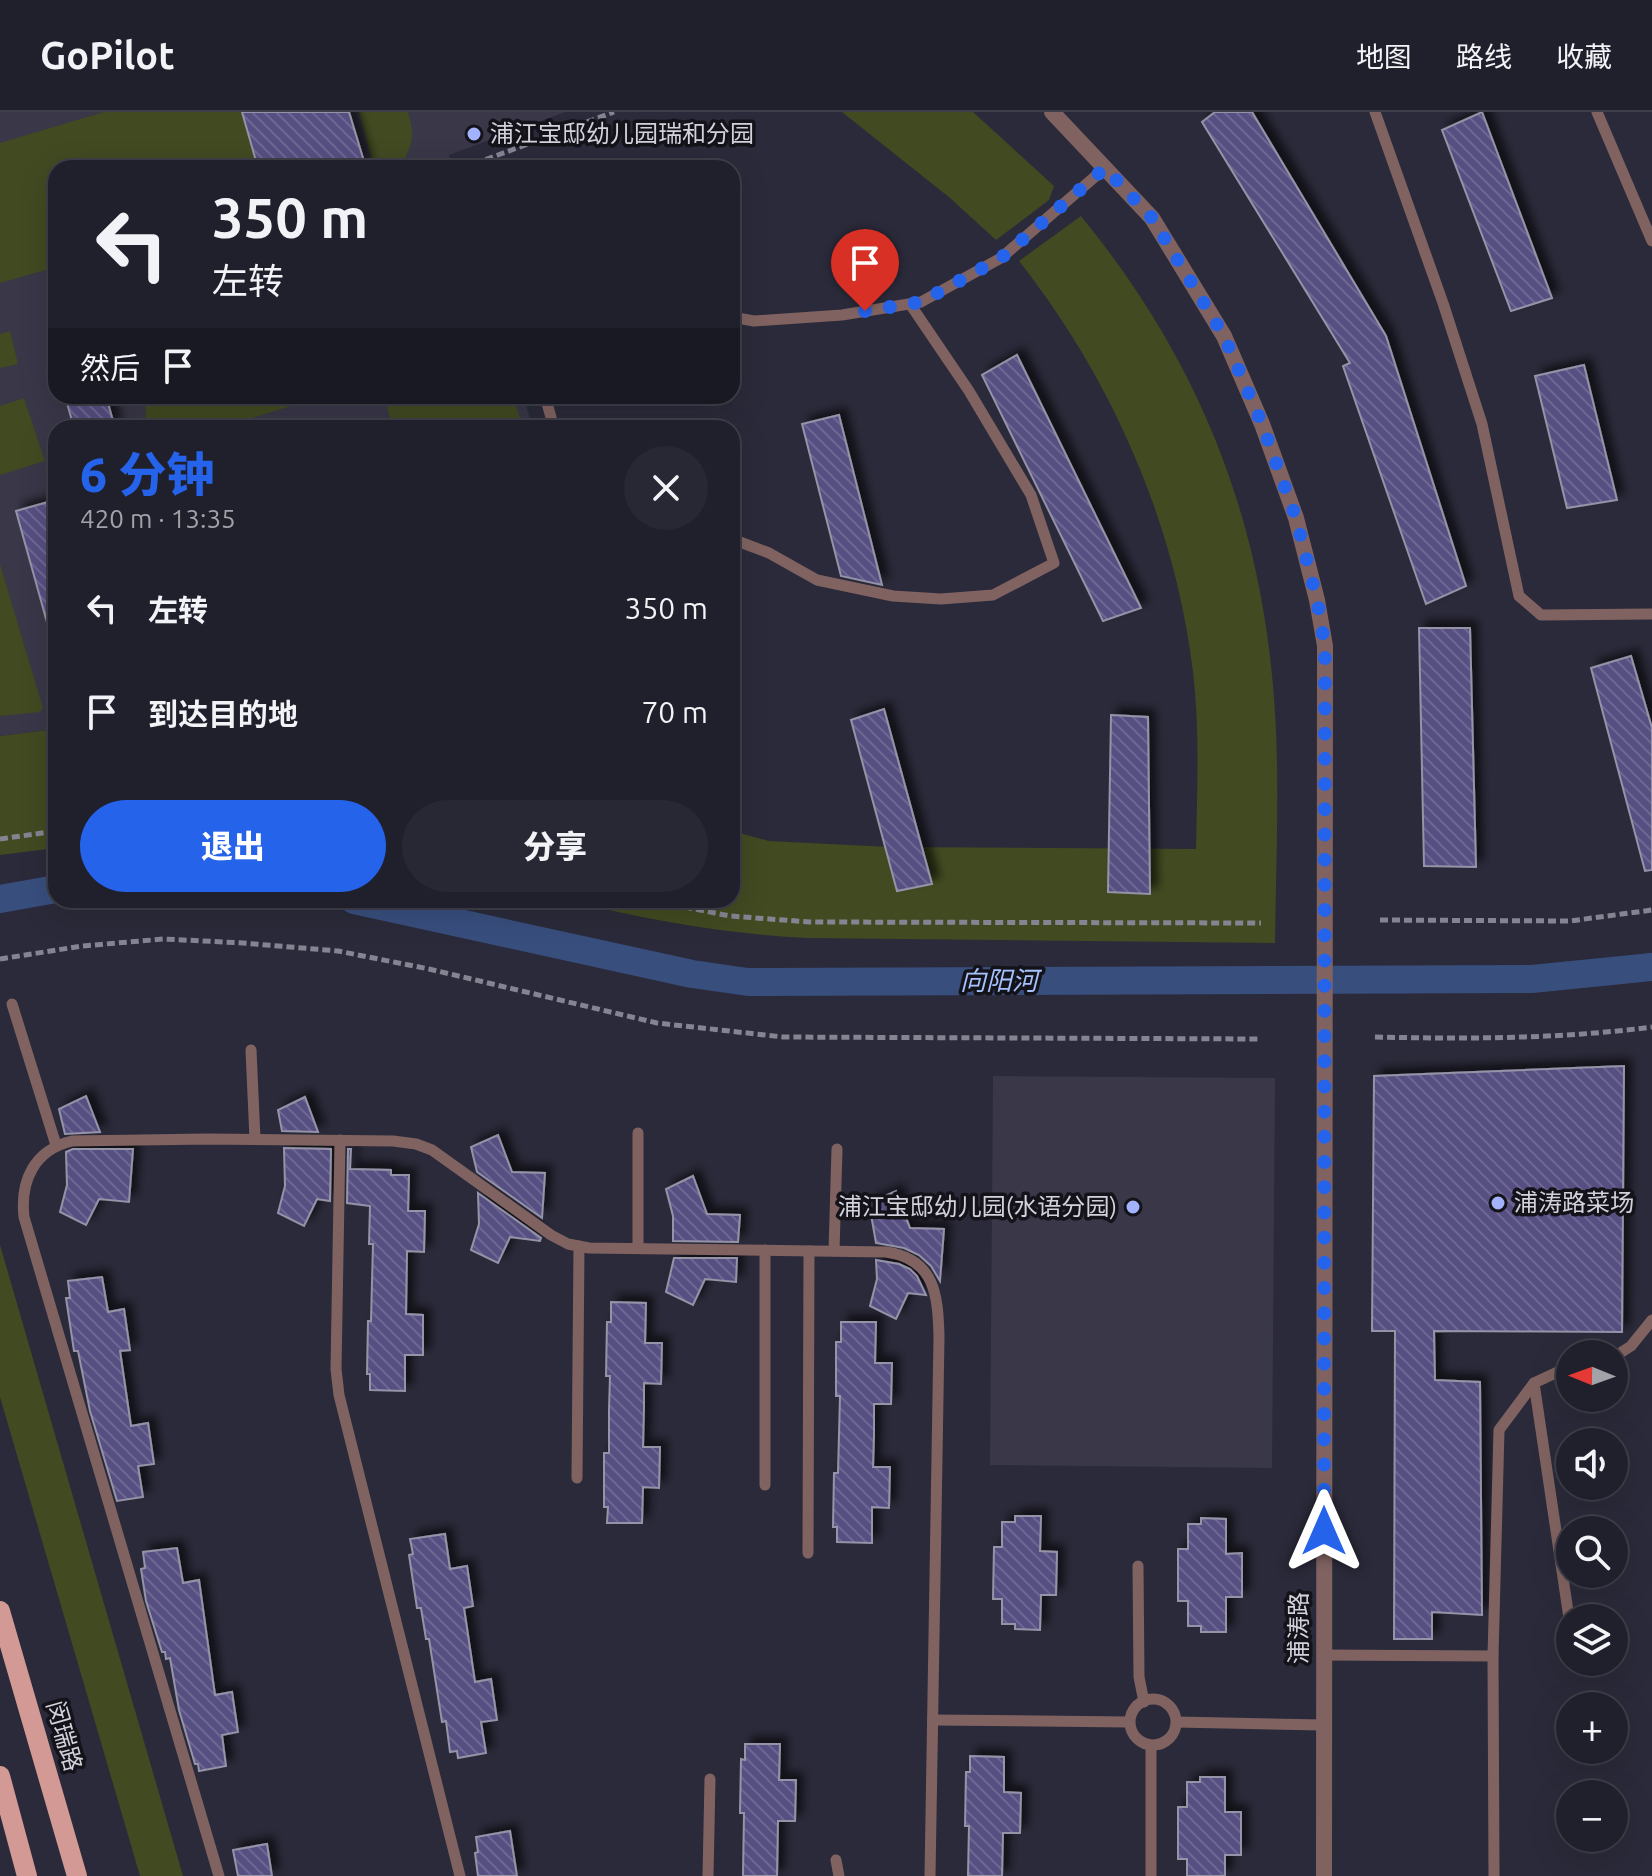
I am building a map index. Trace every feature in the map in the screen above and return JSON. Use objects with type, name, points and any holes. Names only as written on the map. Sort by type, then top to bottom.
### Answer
[{"type":"main road","name":"闵瑞路","points":[[0,1611],[77,1876]]},
{"type":"main road","points":[[0,1776],[27,1876]]},
{"type":"street","name":"浦涛路","points":[[1052,112],[1152,218],[1224,336],[1262,424],[1296,518],[1325,646],[1324,1876]]},
{"type":"lane","points":[[1375,112],[1482,424],[1519,596],[1541,615],[1652,614]]},
{"type":"lane","points":[[1597,112],[1652,241]]},
{"type":"lane","points":[[740,318],[754,321],[842,315],[921,302],[1001,258],[1105,168]]},
{"type":"lane","points":[[740,542],[769,553],[817,580],[893,596],[941,599],[993,595],[1054,563],[1031,495],[969,391],[910,304]]},
{"type":"lane","points":[[12,1004],[56,1145]]},
{"type":"lane","points":[[251,1050],[255,1139]]},
{"type":"lane","points":[[638,1133],[638,1248]]},
{"type":"lane","points":[[219,1876],[24,1217],[24,1183],[43,1153],[56,1145],[72,1141],[255,1139],[416,1144],[432,1150],[568,1244],[834,1251],[903,1255],[918,1263],[930,1278],[937,1296],[939,1337],[930,1876]]},
{"type":"lane","points":[[340,1140],[336,1369],[339,1395],[460,1876]]},
{"type":"lane","points":[[834,1251],[837,1149]]},
{"type":"lane","points":[[577,1478],[579,1246]]},
{"type":"lane","points":[[765,1250],[765,1485]]},
{"type":"lane","points":[[808,1553],[809,1251]]},
{"type":"lane","points":[[1628,1348],[1652,1320]]},
{"type":"lane","points":[[1494,1876],[1493,1656],[1499,1430],[1534,1383],[1556,1373]]},
{"type":"lane","points":[[1534,1383],[1567,1604]]},
{"type":"lane","points":[[1138,1566],[1139,1677],[1144,1702]]},
{"type":"lane","points":[[1323,1655],[1493,1656]]},
{"type":"lane","points":[[1153,1698],[1170,1705],[1177,1722],[1169,1740],[1151,1746],[1135,1738],[1129,1722],[1136,1705],[1153,1698]]},
{"type":"lane","points":[[933,1720],[1129,1722]]},
{"type":"lane","points":[[1177,1722],[1323,1725]]},
{"type":"lane","points":[[1151,1746],[1151,1876]]},
{"type":"lane","points":[[708,1876],[710,1779]]},
{"type":"lane","points":[[836,1860],[839,1876]]},
{"type":"path","points":[[485,160],[614,112]]},
{"type":"path","points":[[0,839],[48,832]]},
{"type":"path","points":[[690,908],[730,916],[810,922],[1261,923]]},
{"type":"path","points":[[1380,920],[1570,921],[1652,910]]},
{"type":"path","points":[[0,959],[82,946],[164,939],[243,943],[338,951],[657,1023],[783,1037],[1260,1039]]},
{"type":"path","points":[[1375,1037],[1494,1039],[1652,1027]]},
{"type":"shaded area","points":[[0,112],[565,112],[449,155],[450,160],[48,160],[48,404],[526,404],[530,420],[48,420],[48,730],[0,736]]},
{"type":"shaded area","name":"浦江宝邸幼儿园(水语分园)","points":[[993,1076],[1275,1078],[1272,1468],[990,1465]]},
{"type":"green space","points":[[104,112],[242,112],[256,160],[48,160],[48,269],[0,283],[0,143]]},
{"type":"green space","points":[[359,112],[408,112],[412,137],[404,160],[372,160]]},
{"type":"green space","points":[[842,112],[973,112],[1054,186],[1049,200],[996,240],[950,198]]},
{"type":"green space","points":[[1081,216],[1155,320],[1186,375],[1212,431],[1251,549],[1272,675],[1277,809],[1275,943],[808,938],[686,925],[601,908],[740,908],[740,833],[769,841],[891,847],[1196,849],[1198,760],[1193,672],[1184,616],[1155,508],[1134,455],[1083,354],[1019,261]]},
{"type":"green space","points":[[10,331],[18,364],[0,368],[0,334]]},
{"type":"green space","points":[[24,398],[45,461],[0,475],[0,406]]},
{"type":"green space","points":[[145,404],[297,404],[246,420],[145,420]]},
{"type":"green space","points":[[386,404],[516,404],[520,420],[391,420]]},
{"type":"green space","points":[[0,564],[43,708],[40,712],[0,716]]},
{"type":"green space","points":[[48,730],[48,849],[0,855],[0,736]]},
{"type":"green space","points":[[0,1245],[183,1876],[140,1876],[0,1397]]},
{"type":"building","points":[[242,112],[349,112],[364,160],[256,160]]},
{"type":"building","points":[[1215,112],[1252,112],[1386,336],[1466,586],[1426,604],[1343,366],[1350,363],[1202,122]]},
{"type":"building","points":[[1482,112],[1552,298],[1511,311],[1442,130]]},
{"type":"building","points":[[1017,355],[1141,608],[1103,621],[982,375]]},
{"type":"building","points":[[1584,365],[1617,500],[1567,508],[1535,376]]},
{"type":"building","points":[[67,404],[108,404],[113,420],[72,420]]},
{"type":"building","points":[[839,415],[882,585],[841,576],[802,424]]},
{"type":"building","points":[[48,502],[48,626],[16,511]]},
{"type":"building","points":[[1419,628],[1470,628],[1476,867],[1424,866]]},
{"type":"building","points":[[1631,656],[1652,728],[1652,870],[1645,871],[1591,668]]},
{"type":"building","points":[[884,709],[932,884],[897,891],[851,720]]},
{"type":"building","points":[[1111,715],[1148,717],[1150,894],[1108,892]]},
{"type":"building","name":"浦涛路菜场","points":[[1624,1066],[1622,1332],[1434,1331],[1435,1380],[1480,1382],[1482,1615],[1432,1612],[1432,1639],[1394,1639],[1395,1331],[1372,1331],[1374,1076]]},
{"type":"building","points":[[86,1096],[100,1132],[65,1134],[59,1109]]},
{"type":"building","points":[[305,1097],[318,1132],[282,1131],[278,1110]]},
{"type":"building","points":[[498,1135],[512,1172],[545,1173],[542,1218],[477,1172],[471,1147]]},
{"type":"building","points":[[284,1148],[331,1149],[330,1201],[317,1199],[304,1226],[278,1213],[285,1186]]},
{"type":"building","points":[[73,1149],[133,1149],[129,1202],[99,1199],[86,1225],[60,1212],[67,1185],[66,1152]]},
{"type":"building","points":[[348,1149],[351,1149],[350,1169],[391,1170],[391,1175],[409,1175],[408,1211],[425,1211],[424,1252],[407,1251],[406,1314],[423,1315],[423,1355],[405,1355],[405,1391],[370,1390],[370,1374],[367,1374],[368,1321],[371,1321],[373,1244],[369,1244],[370,1206],[347,1203]]},
{"type":"building","points":[[693,1176],[707,1214],[740,1215],[738,1242],[673,1241],[673,1216],[666,1189]]},
{"type":"building","points":[[896,1191],[910,1228],[944,1229],[940,1281],[931,1266],[919,1255],[904,1248],[876,1243],[869,1203]]},
{"type":"building","points":[[478,1193],[541,1238],[540,1241],[510,1237],[498,1263],[471,1250],[479,1224]]},
{"type":"building","points":[[674,1258],[737,1258],[736,1282],[705,1279],[693,1305],[666,1292]]},
{"type":"building","points":[[876,1260],[910,1269],[926,1295],[908,1293],[896,1319],[870,1306],[877,1279]]},
{"type":"building","points":[[102,1277],[108,1312],[124,1309],[130,1350],[120,1351],[131,1426],[148,1423],[154,1464],[138,1466],[143,1497],[117,1501],[90,1411],[78,1351],[74,1351],[66,1298],[70,1298],[68,1281]]},
{"type":"building","points":[[611,1302],[646,1303],[645,1343],[662,1343],[661,1384],[644,1383],[643,1447],[660,1447],[659,1488],[643,1487],[642,1523],[607,1523],[608,1507],[604,1507],[604,1453],[609,1453],[607,1322],[611,1322]]},
{"type":"building","points":[[841,1322],[876,1322],[875,1363],[892,1363],[891,1404],[874,1404],[873,1467],[890,1467],[889,1508],[872,1507],[872,1543],[837,1542],[837,1527],[833,1527],[840,1396],[836,1396],[836,1342],[841,1342]]},
{"type":"building","points":[[1015,1516],[1041,1516],[1040,1551],[1057,1552],[1056,1595],[1041,1595],[1040,1630],[1015,1629],[1015,1624],[1002,1624],[1002,1599],[993,1599],[994,1547],[1002,1547],[1002,1522],[1015,1522]]},
{"type":"building","points":[[1201,1518],[1226,1519],[1226,1554],[1242,1553],[1242,1597],[1226,1597],[1226,1632],[1201,1632],[1201,1626],[1188,1626],[1188,1601],[1178,1601],[1178,1549],[1188,1549],[1188,1524],[1201,1524]]},
{"type":"building","points":[[445,1534],[450,1569],[467,1566],[473,1606],[464,1608],[475,1682],[491,1679],[497,1720],[481,1722],[486,1753],[458,1758],[457,1751],[450,1752],[446,1721],[442,1722],[429,1639],[426,1639],[421,1608],[417,1608],[409,1555],[413,1554],[410,1539]]},
{"type":"building","points":[[177,1548],[183,1583],[199,1580],[215,1695],[232,1692],[238,1732],[222,1735],[226,1766],[199,1771],[179,1710],[170,1658],[166,1659],[165,1652],[162,1652],[146,1601],[141,1569],[145,1568],[143,1552]]},
{"type":"building","points":[[745,1744],[780,1744],[779,1780],[796,1780],[795,1821],[778,1821],[777,1876],[743,1876],[744,1813],[740,1813],[741,1759],[745,1760]]},
{"type":"building","points":[[970,1756],[1004,1757],[1004,1792],[1021,1793],[1020,1833],[1003,1833],[1002,1876],[968,1876],[969,1826],[965,1826],[966,1772],[970,1772]]},
{"type":"building","points":[[1200,1777],[1225,1777],[1225,1812],[1241,1812],[1241,1855],[1225,1855],[1225,1876],[1187,1876],[1187,1859],[1178,1859],[1178,1807],[1187,1807],[1187,1782],[1200,1782]]},
{"type":"building","points":[[510,1831],[517,1876],[478,1876],[476,1837]]},
{"type":"building","points":[[267,1844],[272,1876],[238,1876],[233,1850]]},
{"type":"waterway","name":"向阳河","points":[[0,899],[48,890]]},
{"type":"waterway","name":"向阳河","points":[[391,908],[692,974],[748,982],[1532,979],[1652,967]]},
{"type":"place","name":"浦江宝邸幼儿园瑞和分园","points":[[474,134]]},
{"type":"place","name":"浦涛路菜场","points":[[1498,1203]]},
{"type":"place","name":"浦江宝邸幼儿园(水语分园)","points":[[1133,1207]]},
{"type":"route","points":[[865,311],[921,302],[1001,258],[1105,168],[1152,218],[1181,265],[1224,336],[1262,424],[1296,518],[1325,646],[1324,1531]]}]
